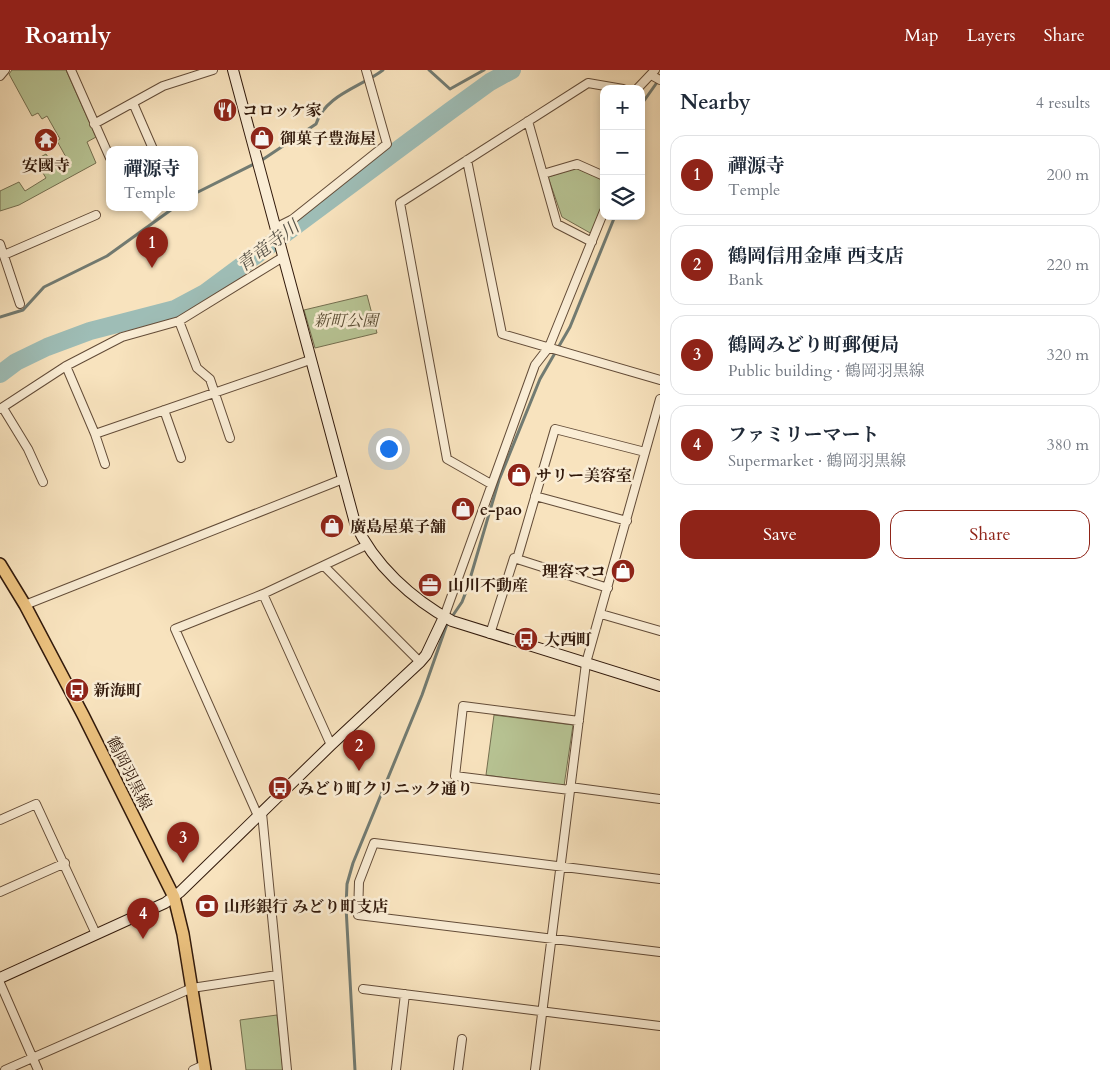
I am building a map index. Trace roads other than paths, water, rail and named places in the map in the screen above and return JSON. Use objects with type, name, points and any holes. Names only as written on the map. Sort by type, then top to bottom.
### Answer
[{"type":"main road","name":"鶴岡羽黒線","points":[[0,564],[25,605],[174,897],[182,926],[192,988],[201,1068]]},
{"type":"street","points":[[0,76],[5,70]]},
{"type":"street","points":[[70,70],[106,150]]},
{"type":"street","points":[[94,124],[163,86],[213,70]]},
{"type":"street","points":[[232,70],[355,522],[367,545],[385,568],[416,597],[444,617],[490,634],[660,686]]},
{"type":"street","points":[[274,228],[293,219],[387,144],[366,70]]},
{"type":"street","points":[[641,85],[653,72],[660,80]]},
{"type":"street","points":[[491,484],[447,459],[400,203],[588,83],[600,85]]},
{"type":"street","points":[[133,103],[152,146]]},
{"type":"street","points":[[528,121],[557,224],[592,242]]},
{"type":"street","points":[[467,160],[502,334],[660,380]]},
{"type":"street","points":[[543,174],[577,164],[602,175]]},
{"type":"street","points":[[4,255],[96,215]]},
{"type":"street","points":[[0,978],[166,903],[174,897],[426,655],[444,617],[535,365],[549,347],[601,220]]},
{"type":"street","points":[[0,244],[20,304]]},
{"type":"street","points":[[43,482],[28,449],[1,408],[66,366],[122,337],[178,321],[283,257]]},
{"type":"street","points":[[178,321],[197,368],[210,379],[230,438]]},
{"type":"street","points":[[95,434],[310,360]]},
{"type":"street","points":[[66,366],[95,434],[105,464]]},
{"type":"street","points":[[537,1070],[542,1012],[586,663],[660,399]]},
{"type":"street","points":[[164,410],[181,458]]},
{"type":"street","points":[[517,559],[555,429],[645,452]]},
{"type":"street","points":[[25,605],[343,479]]},
{"type":"street","points":[[535,496],[627,521]]},
{"type":"street","points":[[287,1070],[260,814],[174,629],[263,594],[367,545]]},
{"type":"street","points":[[490,634],[514,558],[608,588]]},
{"type":"street","points":[[324,566],[420,662]]},
{"type":"street","points":[[263,594],[331,745]]},
{"type":"street","points":[[601,614],[660,630]]},
{"type":"street","points":[[578,721],[463,706],[455,776],[660,799]]},
{"type":"street","points":[[0,820],[36,804],[65,863],[96,934]]},
{"type":"street","points":[[660,879],[374,843],[359,882],[358,915],[660,952]]},
{"type":"street","points":[[0,892],[65,863]]},
{"type":"street","points":[[6,1070],[192,988],[278,975]]},
{"type":"street","points":[[0,983],[38,1070]]},
{"type":"street","points":[[363,989],[660,1026]]},
{"type":"street","points":[[396,1070],[406,994]]},
{"type":"street","points":[[458,1070],[462,1039]]},
{"type":"waterway","points":[[198,192],[262,160],[316,124],[327,106],[335,99],[383,70]]},
{"type":"waterway","points":[[429,70],[450,89],[484,70]]},
{"type":"waterway","name":"青竜寺川","points":[[0,374],[16,362],[47,347],[90,331],[175,309],[205,293],[450,111],[490,82],[512,70]]},
{"type":"waterway","points":[[645,99],[658,81]]},
{"type":"waterway","points":[[0,317],[23,310],[44,287],[107,256],[169,211]]},
{"type":"waterway","points":[[355,1070],[346,907],[347,884],[353,863],[422,695],[447,624],[462,602],[467,589],[499,480],[540,379],[570,327],[613,220]]},
{"type":"place","name":"コロッケ家","points":[[225,110]]},
{"type":"place","name":"御菓子豊海屋","points":[[262,138]]},
{"type":"place","name":"安國寺","points":[[46,140]]},
{"type":"place","name":"禪源寺","points":[[152,268]]},
{"type":"place","name":"サリー美容室","points":[[519,475]]},
{"type":"place","name":"e-pao","points":[[463,509]]},
{"type":"place","name":"廣島屋菓子舗","points":[[332,526]]},
{"type":"place","name":"理容マコ","points":[[623,571]]},
{"type":"place","name":"山川不動産","points":[[430,585]]},
{"type":"place","name":"大西町","points":[[526,639]]},
{"type":"place","name":"新海町","points":[[77,690]]},
{"type":"place","name":"鶴岡信用金庫 西支店","points":[[359,771]]},
{"type":"place","name":"みどり町クリニック通り","points":[[280,788]]},
{"type":"place","name":"鶴岡みどり町郵便局","points":[[183,863]]},
{"type":"place","name":"山形銀行 みどり町支店","points":[[207,906]]},
{"type":"place","name":"ファミリーマート","points":[[143,939]]},
{"type":"park label","name":"新町公園","points":[[346,320]]}]
